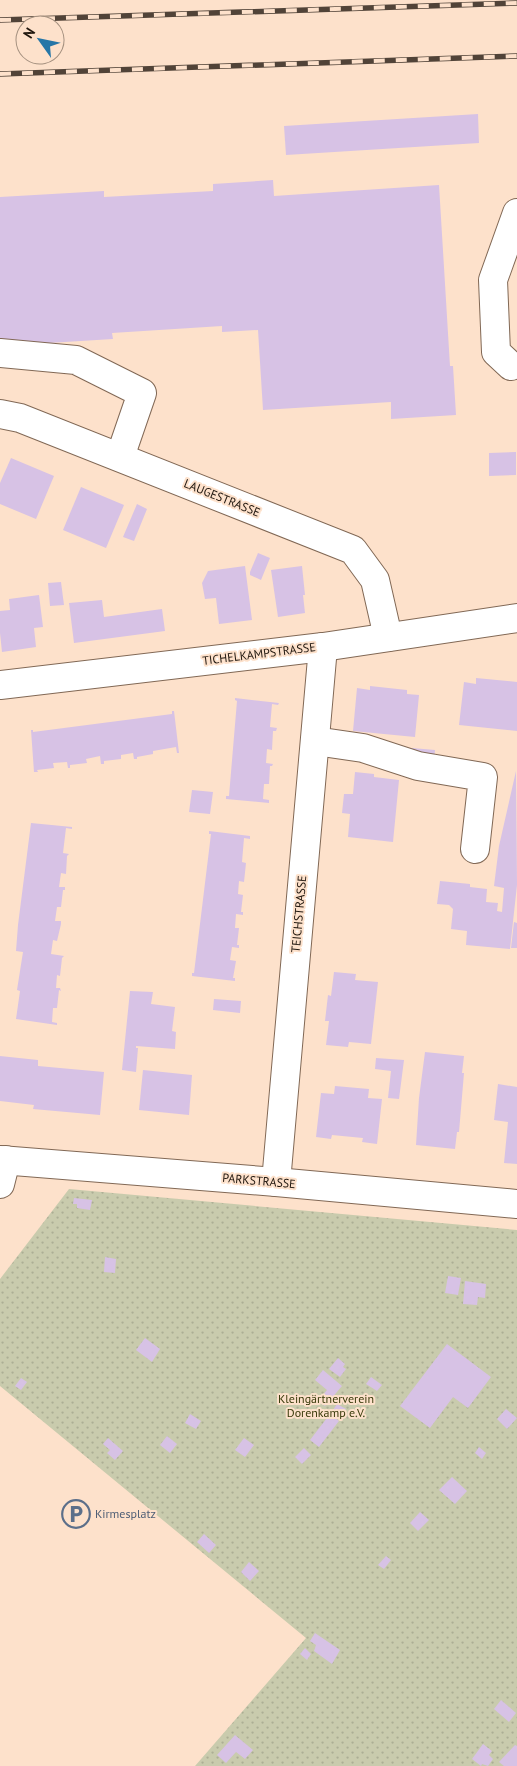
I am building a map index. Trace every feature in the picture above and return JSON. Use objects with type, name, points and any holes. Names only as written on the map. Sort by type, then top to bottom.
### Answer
[{"type":"street","points":[[511,366],[496,352],[493,280],[517,213]]},
{"type":"street","points":[[0,353],[76,360],[142,393],[120,457]]},
{"type":"street","name":"LAUGESTRASSE","points":[[0,414],[20,418],[353,550],[375,580],[388,637]]},
{"type":"street","name":"TICHELKAMPSTRASSE","points":[[0,685],[323,647],[517,618]]},
{"type":"street","name":"TEICHSTRASSE","points":[[276,1182],[323,647]]},
{"type":"street","points":[[315,741],[363,748],[418,766],[484,777],[475,849]]},
{"type":"street","name":"PARKSTRASSE","points":[[2,1168],[276,1182],[517,1204]]},
{"type":"green space","name":"Kleingärtnerverein Dorenkamp e.V.","points":[[69,1189],[517,1230],[517,1766],[195,1766],[306,1638],[0,1386],[0,1279]]},
{"type":"building","points":[[478,114],[479,143],[286,155],[284,126]]},
{"type":"building","points":[[273,180],[274,196],[439,185],[450,366],[453,366],[456,415],[391,419],[391,402],[263,410],[258,330],[222,332],[222,326],[112,333],[113,339],[0,346],[0,197],[104,191],[104,197],[213,191],[213,184]]},
{"type":"building","points":[[516,452],[516,475],[489,476],[489,453]]},
{"type":"building","points":[[11,458],[54,476],[36,519],[0,504],[0,483]]},
{"type":"building","points":[[81,487],[124,505],[106,548],[63,530]]},
{"type":"building","points":[[137,504],[147,509],[134,541],[123,537]]},
{"type":"building","points":[[258,553],[270,558],[261,580],[250,575]]},
{"type":"building","points":[[245,566],[252,620],[219,624],[216,598],[205,599],[202,583],[208,571]]},
{"type":"building","points":[[302,566],[305,613],[278,617],[271,570]]},
{"type":"building","points":[[61,582],[64,605],[50,606],[48,583]]},
{"type":"building","points":[[39,595],[43,627],[34,628],[36,647],[2,652],[0,611],[10,610],[9,599]]},
{"type":"building","points":[[102,600],[104,617],[162,609],[165,631],[74,643],[69,603]]},
{"type":"building","points":[[476,678],[517,682],[517,731],[459,725],[464,682],[476,684]]},
{"type":"building","points":[[370,686],[407,690],[407,694],[419,695],[415,737],[353,731],[357,688],[370,690]]},
{"type":"building","points":[[235,698],[279,703],[278,705],[272,704],[270,727],[277,728],[276,731],[273,731],[272,750],[267,749],[266,763],[273,764],[270,766],[269,784],[264,784],[263,799],[269,800],[269,803],[226,799],[226,796],[229,796],[237,701]]},
{"type":"building","points":[[172,711],[174,711],[179,753],[177,753],[176,747],[153,751],[153,754],[134,759],[133,753],[121,755],[121,759],[104,761],[104,764],[101,764],[100,756],[86,759],[87,763],[70,765],[70,768],[68,768],[67,762],[53,763],[54,768],[34,772],[31,730],[33,732],[172,714]]},
{"type":"building","points":[[412,748],[435,750],[434,762],[411,759]]},
{"type":"building","points":[[516,771],[517,885],[510,949],[466,945],[467,931],[451,929],[453,909],[449,905],[437,904],[440,881],[470,884],[470,887],[487,889],[486,902],[498,903],[497,911],[502,912],[504,888],[494,886],[499,846]]},
{"type":"building","points":[[355,772],[374,774],[374,777],[399,780],[393,842],[348,837],[350,814],[342,813],[344,794],[353,794]]},
{"type":"building","points":[[192,790],[213,792],[210,814],[189,812]]},
{"type":"building","points":[[31,823],[72,827],[72,829],[66,828],[63,853],[69,854],[67,856],[66,874],[61,873],[59,887],[65,887],[65,890],[63,890],[61,907],[57,907],[55,921],[61,921],[61,924],[57,941],[53,940],[51,954],[64,956],[62,958],[60,976],[57,975],[56,988],[60,988],[61,991],[59,990],[57,1008],[53,1008],[52,1022],[57,1023],[57,1025],[16,1019],[20,991],[17,990],[23,952],[16,951]]},
{"type":"building","points":[[209,831],[250,836],[250,839],[244,838],[242,862],[246,863],[244,882],[239,881],[238,894],[243,895],[241,912],[243,912],[243,915],[236,914],[235,928],[239,928],[237,945],[239,945],[239,948],[232,947],[230,960],[236,961],[233,978],[235,978],[235,981],[192,976],[192,973],[194,973],[211,834],[209,834]]},
{"type":"building","points":[[514,922],[517,923],[517,948],[511,948]]},
{"type":"building","points":[[334,972],[356,974],[355,980],[378,982],[371,1044],[349,1042],[348,1047],[326,1045],[329,1021],[325,1021],[328,995],[331,996]]},
{"type":"building","points":[[130,991],[153,992],[151,1004],[175,1007],[172,1031],[176,1032],[175,1049],[136,1046],[138,1048],[136,1072],[122,1070]]},
{"type":"building","points":[[214,999],[241,1001],[240,1013],[213,1010]]},
{"type":"building","points":[[425,1052],[464,1056],[459,1132],[457,1132],[455,1149],[416,1145],[419,1098]]},
{"type":"building","points":[[0,1056],[38,1060],[38,1066],[104,1072],[100,1115],[33,1109],[34,1105],[0,1101]]},
{"type":"building","points":[[376,1058],[404,1060],[399,1099],[388,1098],[391,1071],[375,1069]]},
{"type":"building","points":[[143,1070],[192,1075],[189,1115],[139,1110]]},
{"type":"building","points":[[498,1084],[517,1087],[517,1164],[504,1163],[508,1122],[494,1120]]},
{"type":"building","points":[[335,1086],[369,1089],[368,1098],[382,1099],[377,1144],[362,1142],[363,1138],[332,1135],[331,1139],[316,1137],[321,1093],[334,1094]]},
{"type":"building","points":[[74,1198],[92,1200],[90,1210],[77,1208],[77,1204],[73,1204]]},
{"type":"building","points":[[105,1257],[116,1259],[115,1273],[104,1272]]},
{"type":"building","points":[[448,1276],[461,1278],[458,1295],[445,1293]]},
{"type":"building","points":[[465,1281],[486,1284],[485,1298],[478,1297],[477,1305],[463,1304]]},
{"type":"building","points":[[145,1338],[160,1349],[152,1362],[136,1350]]},
{"type":"building","points":[[447,1344],[491,1377],[468,1408],[453,1397],[430,1428],[400,1406]]},
{"type":"building","points":[[338,1358],[345,1364],[343,1367],[346,1369],[340,1377],[329,1369]]},
{"type":"building","points":[[323,1370],[342,1386],[325,1406],[318,1401],[327,1390],[315,1380]]},
{"type":"building","points":[[371,1377],[382,1385],[377,1391],[366,1384]]},
{"type":"building","points":[[21,1378],[27,1382],[21,1390],[15,1386]]},
{"type":"building","points":[[337,1404],[346,1409],[340,1418],[331,1413]]},
{"type":"building","points":[[506,1409],[517,1418],[507,1429],[497,1419]]},
{"type":"building","points":[[190,1414],[201,1421],[196,1429],[185,1423]]},
{"type":"building","points":[[330,1414],[339,1421],[319,1447],[310,1440]]},
{"type":"building","points":[[167,1436],[177,1444],[170,1453],[160,1445]]},
{"type":"building","points":[[108,1438],[123,1451],[115,1460],[107,1453],[110,1450],[103,1444]]},
{"type":"building","points":[[244,1438],[254,1445],[245,1457],[235,1450]]},
{"type":"building","points":[[479,1447],[486,1453],[482,1459],[475,1453]]},
{"type":"building","points":[[304,1448],[311,1455],[302,1464],[295,1457]]},
{"type":"building","points":[[452,1477],[467,1491],[455,1504],[439,1490]]},
{"type":"building","points":[[420,1512],[429,1520],[418,1531],[410,1523]]},
{"type":"building","points":[[204,1534],[216,1545],[209,1553],[197,1542]]},
{"type":"building","points":[[386,1556],[391,1560],[384,1569],[378,1565]]},
{"type":"building","points":[[249,1562],[259,1571],[250,1581],[241,1572]]},
{"type":"building","points":[[315,1633],[340,1650],[332,1664],[314,1651],[316,1645],[310,1641]]},
{"type":"building","points":[[305,1648],[311,1654],[307,1660],[300,1654]]},
{"type":"building","points":[[501,1700],[516,1713],[509,1722],[494,1709]]},
{"type":"building","points":[[235,1735],[253,1750],[245,1759],[236,1752],[226,1763],[217,1755]]},
{"type":"building","points":[[483,1744],[492,1751],[489,1755],[493,1759],[488,1766],[482,1764],[481,1766],[472,1759]]},
{"type":"building","points":[[515,1745],[517,1746],[517,1766],[504,1766],[499,1762]]},
{"type":"railway","points":[[0,20],[517,3]]},
{"type":"railway","points":[[0,74],[517,56]]},
{"type":"place","name":"Kirmesplatz","points":[[76,1514]]}]
